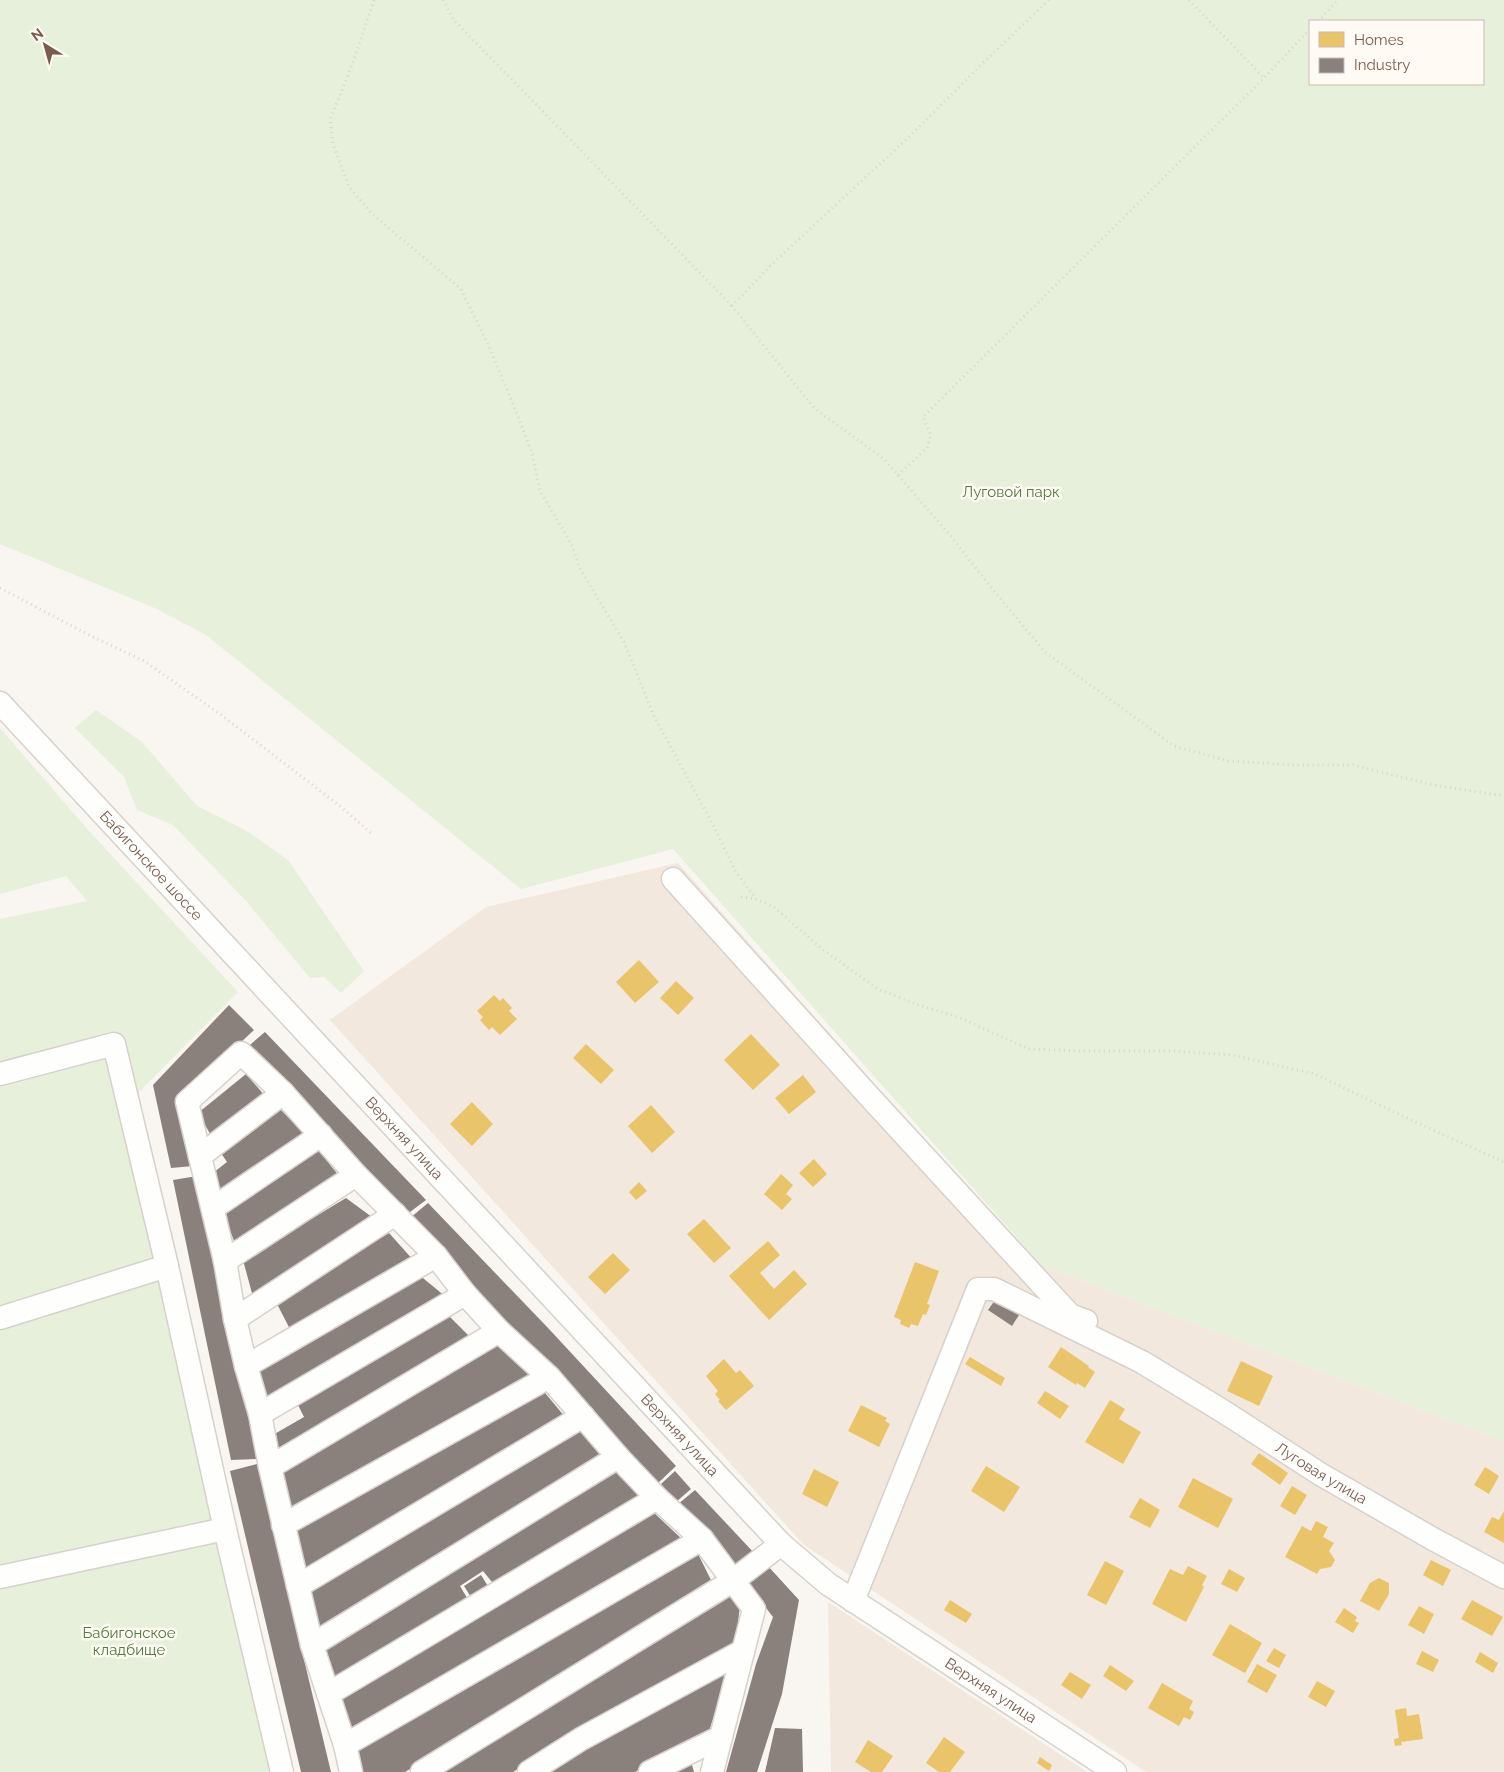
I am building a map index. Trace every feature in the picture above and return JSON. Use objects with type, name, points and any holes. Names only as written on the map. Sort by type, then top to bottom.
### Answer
[{"type":"street","name":"Бабигонское шоссе","points":[[0,703],[304,1030]]},
{"type":"street","points":[[673,879],[867,1094],[1070,1314],[1092,1323],[1113,1348]]},
{"type":"street","name":"Верхняя улица","points":[[304,1030],[781,1544],[828,1584],[1115,1772]]},
{"type":"street","points":[[0,1074],[114,1044],[167,1266],[278,1771]]},
{"type":"street","points":[[351,1772],[345,1745],[312,1644],[283,1525],[260,1414],[234,1319],[226,1261],[187,1102],[241,1053],[283,1093],[356,1175],[436,1256],[465,1294],[499,1331],[549,1377],[618,1457],[657,1498],[702,1539],[754,1609],[712,1772]]},
{"type":"street","points":[[200,1156],[283,1093]]},
{"type":"street","points":[[213,1208],[321,1134]]},
{"type":"street","points":[[226,1261],[356,1175]]},
{"type":"street","points":[[234,1319],[395,1214]]},
{"type":"street","points":[[246,1366],[436,1256]]},
{"type":"street","points":[[0,1318],[167,1266]]},
{"type":"street","name":"Луговая улица","points":[[853,1601],[978,1289],[994,1289],[1142,1362],[1320,1474],[1433,1539],[1504,1577]]},
{"type":"street","points":[[260,1414],[465,1294]]},
{"type":"street","points":[[270,1467],[499,1331]]},
{"type":"street","points":[[283,1525],[549,1377]]},
{"type":"street","points":[[298,1586],[583,1416]]},
{"type":"street","points":[[312,1644],[618,1457]]},
{"type":"street","points":[[328,1694],[657,1498]]},
{"type":"street","points":[[0,1577],[225,1530]]},
{"type":"street","points":[[345,1745],[702,1539]]},
{"type":"street","points":[[422,1772],[734,1580],[781,1544]]},
{"type":"street","points":[[529,1772],[581,1739],[743,1651]]},
{"type":"street","points":[[650,1772],[721,1737]]},
{"type":"path","points":[[374,0],[352,65],[330,120],[333,144],[349,187],[372,214],[461,289],[488,344],[513,404],[532,453],[540,491],[572,546],[579,566],[624,642],[654,716],[712,823],[736,872],[756,899]]},
{"type":"path","points":[[443,0],[454,19],[732,306],[814,408],[884,459],[950,534],[994,592],[1045,652],[1174,746],[1229,761],[1295,765],[1353,765],[1433,785],[1504,796]]},
{"type":"path","points":[[732,306],[771,265],[911,136],[1049,0]]},
{"type":"path","points":[[1189,0],[1264,78]]},
{"type":"path","points":[[1319,20],[1338,0]]},
{"type":"path","points":[[898,475],[927,448],[932,435],[923,417],[1264,78],[1309,30]]},
{"type":"path","points":[[0,588],[91,636],[144,661],[220,714],[340,806],[372,834]]},
{"type":"path","points":[[741,897],[756,899],[774,907],[822,949],[878,989],[918,1005],[958,1017],[1029,1049],[1174,1051],[1232,1055],[1315,1074],[1504,1162]]},
{"type":"shaded area","points":[[678,863],[1015,1242],[1041,1265],[1504,1441],[1504,1772],[1146,1772],[804,1545],[330,1020],[486,907]]},
{"type":"shaded area","points":[[828,1602],[1087,1772],[831,1772]]},
{"type":"green space","name":"Луговой парк","points":[[0,0],[1504,0],[1504,1441],[1041,1265],[673,849],[521,889],[206,635],[157,609],[0,544]]},
{"type":"green space","points":[[96,710],[142,742],[197,806],[247,831],[288,860],[364,971],[341,993],[324,977],[310,978],[246,901],[173,825],[137,810],[124,777],[75,728]]},
{"type":"green space","name":"Бабигонское кладбище","points":[[0,728],[88,830],[238,992],[136,1095],[291,1772],[0,1772],[0,919],[87,901],[66,876],[0,894]]},
{"type":"building: Homes","points":[[639,960],[659,982],[635,1003],[616,982]]},
{"type":"building: Homes","points":[[676,981],[694,998],[678,1015],[660,998]]},
{"type":"building: Homes","points":[[494,995],[500,1001],[503,998],[512,1008],[509,1011],[517,1019],[500,1035],[492,1027],[489,1030],[480,1020],[483,1017],[477,1011]]},
{"type":"building: Homes","points":[[751,1034],[780,1065],[753,1090],[724,1060]]},
{"type":"building: Homes","points":[[586,1044],[614,1070],[601,1084],[573,1058]]},
{"type":"building: Homes","points":[[803,1075],[816,1092],[789,1114],[775,1098]]},
{"type":"building: Homes","points":[[472,1102],[493,1124],[472,1146],[450,1124]]},
{"type":"building: Homes","points":[[651,1105],[675,1132],[652,1153],[628,1126]]},
{"type":"building: Homes","points":[[814,1159],[827,1174],[813,1187],[799,1173]]},
{"type":"building: Homes","points":[[781,1174],[793,1185],[786,1194],[792,1199],[782,1210],[764,1194]]},
{"type":"building: Homes","points":[[639,1182],[647,1191],[636,1200],[629,1192]]},
{"type":"building: Homes","points":[[704,1219],[731,1248],[714,1263],[687,1234]]},
{"type":"building: Homes","points":[[768,1241],[780,1255],[760,1273],[774,1289],[794,1270],[807,1284],[769,1320],[729,1276]]},
{"type":"building: Homes","points":[[613,1253],[630,1270],[605,1294],[588,1277]]},
{"type":"building: Homes","points":[[915,1262],[939,1271],[927,1304],[930,1305],[926,1315],[923,1314],[918,1326],[911,1324],[909,1328],[900,1324],[901,1320],[894,1317]]},
{"type":"building: Homes","points":[[1061,1347],[1095,1372],[1085,1388],[1077,1383],[1076,1385],[1048,1367]]},
{"type":"building: Homes","points":[[970,1357],[1005,1378],[1001,1386],[965,1364]]},
{"type":"building: Homes","points":[[724,1359],[736,1373],[740,1370],[754,1386],[726,1410],[715,1394],[718,1391],[706,1376]]},
{"type":"building: Homes","points":[[1241,1361],[1273,1376],[1259,1406],[1227,1391]]},
{"type":"building: Homes","points":[[1045,1391],[1069,1406],[1060,1419],[1037,1403]]},
{"type":"building: Homes","points":[[1110,1400],[1125,1409],[1119,1419],[1141,1432],[1123,1464],[1085,1442]]},
{"type":"building: Homes","points":[[861,1405],[887,1418],[885,1421],[890,1424],[879,1447],[848,1431]]},
{"type":"building: Homes","points":[[1259,1453],[1288,1473],[1280,1485],[1251,1464]]},
{"type":"building: Homes","points":[[986,1466],[1020,1487],[1004,1512],[971,1491]]},
{"type":"building: Homes","points":[[1485,1467],[1499,1476],[1489,1494],[1474,1485]]},
{"type":"building: Homes","points":[[814,1469],[839,1482],[827,1507],[802,1494]]},
{"type":"building: Homes","points":[[1193,1478],[1233,1499],[1218,1528],[1178,1507]]},
{"type":"building: Homes","points":[[1292,1486],[1307,1495],[1295,1515],[1280,1506]]},
{"type":"building: Homes","points":[[1140,1498],[1160,1510],[1150,1528],[1129,1517]]},
{"type":"building: Homes","points":[[1504,1511],[1504,1543],[1484,1532],[1492,1517],[1499,1520]]},
{"type":"building: Homes","points":[[1316,1521],[1328,1527],[1323,1537],[1334,1543],[1329,1551],[1335,1560],[1331,1567],[1320,1569],[1317,1574],[1285,1557],[1302,1526],[1311,1531]]},
{"type":"building: Homes","points":[[1431,1560],[1451,1570],[1443,1586],[1423,1575]]},
{"type":"building: Homes","points":[[1105,1561],[1124,1571],[1106,1605],[1087,1595]]},
{"type":"building: Homes","points":[[1188,1566],[1207,1576],[1202,1585],[1204,1587],[1186,1622],[1152,1604],[1170,1569],[1183,1575]]},
{"type":"building: Homes","points":[[1229,1569],[1245,1578],[1237,1592],[1221,1584]]},
{"type":"building: Homes","points":[[1379,1578],[1389,1583],[1389,1594],[1379,1611],[1360,1601],[1370,1583]]},
{"type":"building: Homes","points":[[950,1600],[972,1614],[966,1623],[944,1610]]},
{"type":"building: Homes","points":[[1472,1600],[1503,1617],[1492,1636],[1461,1619]]},
{"type":"building: Homes","points":[[1419,1606],[1434,1614],[1424,1634],[1408,1625]]},
{"type":"building: Homes","points":[[1344,1608],[1357,1617],[1355,1621],[1359,1623],[1353,1633],[1335,1622]]},
{"type":"building: Homes","points":[[1230,1624],[1262,1643],[1245,1673],[1212,1655]]},
{"type":"building: Homes","points":[[1274,1648],[1286,1655],[1279,1668],[1266,1661]]},
{"type":"building: Homes","points":[[1422,1651],[1439,1660],[1433,1672],[1416,1664]]},
{"type":"building: Homes","points":[[1480,1652],[1498,1663],[1493,1673],[1475,1662]]},
{"type":"building: Homes","points":[[1257,1664],[1277,1675],[1267,1693],[1247,1682]]},
{"type":"building: Homes","points":[[1110,1665],[1134,1681],[1126,1691],[1103,1676]]},
{"type":"building: Homes","points":[[1070,1672],[1091,1685],[1082,1699],[1061,1685]]},
{"type":"building: Homes","points":[[1317,1681],[1335,1691],[1326,1707],[1308,1697]]},
{"type":"building: Homes","points":[[1162,1683],[1193,1701],[1189,1709],[1194,1712],[1190,1720],[1184,1717],[1179,1726],[1148,1708]]},
{"type":"building: Homes","points":[[1406,1708],[1407,1716],[1419,1714],[1423,1739],[1401,1742],[1402,1745],[1395,1746],[1394,1739],[1399,1738],[1395,1710]]},
{"type":"building: Homes","points":[[944,1737],[965,1752],[950,1772],[939,1772],[926,1763]]},
{"type":"building: Homes","points":[[868,1740],[893,1756],[882,1772],[871,1772],[855,1762]]},
{"type":"building: Homes","points":[[1040,1757],[1052,1765],[1049,1771],[1037,1763]]},
{"type":"building: Industry","points":[[229,1005],[254,1030],[179,1100],[193,1166],[171,1168],[153,1085]]},
{"type":"building: Industry","points":[[265,1032],[426,1200],[406,1215],[245,1049]]},
{"type":"building: Industry","points":[[246,1074],[266,1097],[212,1137],[198,1113]]},
{"type":"building: Industry","points":[[280,1109],[306,1135],[221,1194],[209,1176],[227,1162],[219,1150]]},
{"type":"building: Industry","points":[[317,1148],[339,1176],[235,1243],[222,1211]]},
{"type":"building: Industry","points":[[197,1176],[258,1459],[231,1460],[173,1180]]},
{"type":"building: Industry","points":[[346,1198],[376,1220],[253,1297],[243,1260]]},
{"type":"building: Industry","points":[[428,1203],[549,1329],[676,1466],[656,1485],[410,1218]]},
{"type":"building: Industry","points":[[389,1233],[415,1262],[292,1333],[276,1302]]},
{"type":"building: Industry","points":[[418,1274],[446,1297],[266,1401],[255,1369]]},
{"type":"building: Industry","points":[[995,1300],[1019,1315],[1012,1326],[988,1310]]},
{"type":"building: Industry","points":[[447,1314],[474,1341],[278,1455],[271,1436],[304,1417],[296,1401]]},
{"type":"building: Industry","points":[[499,1345],[532,1375],[291,1510],[279,1473]]},
{"type":"building: Industry","points":[[541,1388],[565,1417],[307,1571],[295,1528]]},
{"type":"building: Industry","points":[[582,1423],[607,1458],[321,1631],[306,1586]]},
{"type":"building: Industry","points":[[257,1464],[331,1772],[301,1772],[230,1471]]},
{"type":"building: Industry","points":[[616,1466],[643,1499],[496,1587],[483,1571],[460,1586],[470,1603],[330,1685],[320,1645]]},
{"type":"building: Industry","points":[[675,1471],[691,1489],[676,1502],[661,1484]]},
{"type":"building: Industry","points":[[695,1490],[756,1555],[736,1570],[677,1505]]},
{"type":"building: Industry","points":[[651,1510],[684,1541],[351,1733],[336,1695]]},
{"type":"building: Industry","points":[[696,1550],[713,1584],[646,1627],[405,1772],[363,1772],[356,1747]]},
{"type":"building: Industry","points":[[767,1565],[799,1600],[782,1694],[757,1772],[726,1772],[756,1664],[773,1617],[745,1581]]},
{"type":"building: Industry","points":[[481,1575],[491,1591],[474,1602],[464,1586]]},
{"type":"building: Industry","points":[[732,1592],[740,1604],[736,1643],[513,1772],[438,1772]]},
{"type":"building: Industry","points":[[731,1665],[707,1737],[635,1772],[538,1772]]},
{"type":"building: Industry","points":[[775,1728],[802,1729],[803,1772],[765,1772]]},
{"type":"building: Industry","points":[[690,1758],[694,1772],[662,1772]]}]
